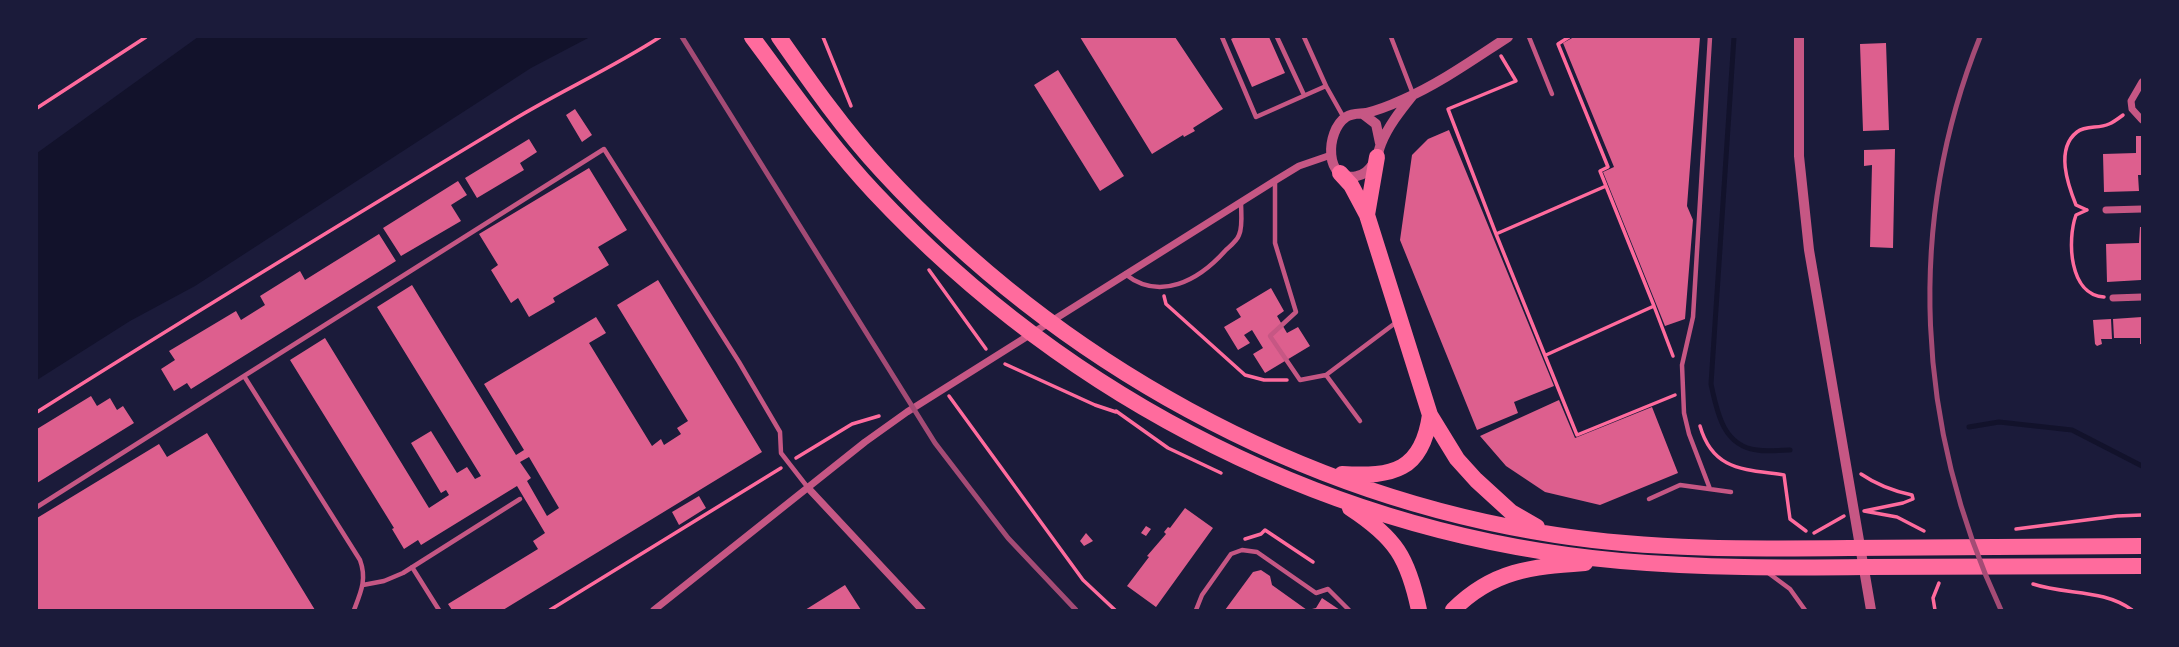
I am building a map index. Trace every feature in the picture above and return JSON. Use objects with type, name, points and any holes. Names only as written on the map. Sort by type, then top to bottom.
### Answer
[{"type":"highway","points":[[752,37],[816,122],[873,191],[937,254],[1007,314],[1114,390],[1222,450],[1336,500],[1446,531],[1548,551],[1621,561],[1757,568],[2142,566]]},
{"type":"highway","points":[[779,37],[821,96],[881,170],[946,235],[1022,300],[1070,337],[1180,405],[1261,447],[1320,471],[1451,514],[1555,535],[1621,542],[1726,549],[2142,546]]},
{"type":"highway","points":[[1367,215],[1378,152]]},
{"type":"highway","points":[[1340,173],[1356,192],[1367,215],[1430,415],[1457,459],[1492,497],[1511,512],[1555,535]]},
{"type":"highway","points":[[1320,471],[1366,475],[1388,473],[1402,468],[1420,451],[1427,435],[1430,415]]},
{"type":"highway","points":[[1336,500],[1369,522],[1394,544],[1411,575],[1419,610]]},
{"type":"highway","points":[[1453,610],[1485,584],[1516,571],[1546,566],[1621,561]]},
{"type":"street","points":[[1363,114],[1413,95],[1508,37]]},
{"type":"street","points":[[1799,37],[1799,156],[1809,250],[1871,610]]},
{"type":"street","points":[[2142,82],[2131,101],[2132,109],[2142,120]]},
{"type":"street","points":[[1378,152],[1379,132],[1371,117],[1353,114],[1345,118],[1333,134],[1331,155],[1335,167],[1340,173],[1351,177],[1361,175],[1370,169],[1395,119],[1413,95]]},
{"type":"street","points":[[654,610],[906,412],[1241,201],[1308,162],[1331,155]]},
{"type":"street","points":[[2106,210],[2142,209]]},
{"type":"street","points":[[2113,298],[2142,297]]},
{"type":"street","points":[[809,489],[922,610]]},
{"type":"lane","points":[[1222,37],[1256,117],[1326,86]]},
{"type":"lane","points":[[1277,37],[1304,95]]},
{"type":"lane","points":[[1304,37],[1326,86],[1345,118]]},
{"type":"lane","points":[[1391,37],[1413,95]]},
{"type":"lane","points":[[1529,37],[1552,94]]},
{"type":"lane","points":[[1710,37],[1693,317],[1682,365],[1682,394],[1689,434],[1710,489]]},
{"type":"lane","points":[[37,507],[604,149],[746,374],[780,432],[781,453],[809,489]]},
{"type":"lane","points":[[1276,180],[1275,243],[1296,312],[1270,336],[1300,380],[1326,375],[1399,320]]},
{"type":"lane","points":[[1124,274],[1140,284],[1161,288],[1185,282],[1205,271],[1240,236],[1241,201]]},
{"type":"lane","points":[[1326,375],[1360,421]]},
{"type":"lane","points":[[244,376],[360,560],[365,573],[354,610]]},
{"type":"lane","points":[[1649,499],[1680,485],[1731,492]]},
{"type":"lane","points":[[363,585],[384,581],[412,567],[520,499]]},
{"type":"lane","points":[[1196,610],[1202,595],[1231,554],[1242,550],[1257,552],[1316,593],[1328,589],[1349,610]]},
{"type":"lane","points":[[412,567],[439,610]]},
{"type":"lane","points":[[1757,568],[1780,580],[1805,610]]},
{"type":"path","points":[[37,108],[146,37]]},
{"type":"path","points":[[37,412],[261,272],[508,123],[625,60],[660,37]]},
{"type":"path","points":[[823,37],[852,110],[836,89]]},
{"type":"path","points":[[1569,37],[1558,44],[1608,167],[1600,171],[1675,361]]},
{"type":"path","points":[[1506,62],[1516,81],[1448,109],[1577,435],[1682,394]]},
{"type":"path","points":[[2106,210],[2087,210],[2076,205],[2068,185],[2064,163],[2067,148],[2076,132],[2088,127],[2108,125],[2132,109]]},
{"type":"path","points":[[1496,234],[1606,186]]},
{"type":"path","points":[[2087,210],[2076,215],[2071,229],[2074,270],[2081,285],[2098,297],[2113,298]]},
{"type":"path","points":[[924,263],[992,358],[1116,412]]},
{"type":"path","points":[[1161,288],[1166,304],[1245,375],[1264,380],[1300,380]]},
{"type":"path","points":[[1546,355],[1654,306]]},
{"type":"path","points":[[1674,396],[1675,384]]},
{"type":"path","points":[[944,389],[1083,580],[1115,610]]},
{"type":"path","points":[[550,610],[852,424],[880,415],[906,412]]},
{"type":"path","points":[[1698,419],[1706,443],[1732,468],[1784,475],[1790,519],[1799,528],[1812,534],[1825,534]]},
{"type":"path","points":[[1168,448],[1221,473]]},
{"type":"path","points":[[1856,513],[1913,499],[1912,495],[1871,482],[1861,474]]},
{"type":"path","points":[[1864,511],[1897,517],[1917,525],[1928,534],[1915,534]]},
{"type":"path","points":[[1812,534],[1847,514]]},
{"type":"path","points":[[2046,526],[2142,515]]},
{"type":"path","points":[[2028,582],[2054,591],[2087,593],[2123,603],[2133,610]]},
{"type":"path","points":[[1935,610],[1933,598],[1938,583]]},
{"type":"shaded area","points":[[198,37],[590,37],[531,68],[195,286],[130,321],[37,380],[37,153]]},
{"type":"building","points":[[1080,37],[1175,37],[1223,109],[1193,128],[1195,131],[1184,137],[1183,135],[1152,154]]},
{"type":"building","points":[[1269,37],[1285,73],[1252,87],[1231,39]]},
{"type":"building","points":[[1574,37],[1700,37],[1687,206],[1693,220],[1685,319],[1665,326],[1603,172],[1614,167],[1563,43]]},
{"type":"building","points":[[1886,43],[1889,130],[1863,131],[1860,44]]},
{"type":"building","points":[[1058,70],[1124,176],[1100,191],[1034,85]]},
{"type":"building","points":[[575,109],[592,135],[582,142],[566,115]]},
{"type":"building","points":[[1449,130],[1554,386],[1514,402],[1518,413],[1477,430],[1400,240],[1412,155],[1428,139]]},
{"type":"building","points":[[2136,136],[2142,136],[2142,175],[2138,175],[2139,191],[2104,192],[2103,154],[2136,153]]},
{"type":"building","points":[[529,139],[537,152],[520,163],[524,170],[477,198],[465,178]]},
{"type":"building","points":[[1895,149],[1893,248],[1870,247],[1872,165],[1864,166],[1864,150]]},
{"type":"building","points":[[589,168],[627,230],[598,247],[609,265],[553,298],[555,302],[529,317],[518,298],[511,303],[491,270],[498,265],[479,234]]},
{"type":"building","points":[[458,181],[467,195],[451,205],[461,221],[401,256],[383,228]]},
{"type":"building","points":[[2140,227],[2141,280],[2107,282],[2106,244],[2139,243]]},
{"type":"building","points":[[379,234],[396,261],[191,389],[187,383],[174,391],[161,369],[175,360],[169,351],[236,311],[241,320],[265,305],[260,296],[300,271],[305,280]]},
{"type":"building","points":[[658,280],[762,452],[503,610],[452,610],[448,604],[538,549],[533,541],[545,533],[517,486],[421,545],[418,540],[404,549],[392,529],[394,528],[290,360],[325,338],[429,508],[449,495],[446,490],[441,493],[411,443],[431,431],[457,473],[467,467],[475,479],[481,476],[377,307],[412,285],[516,455],[524,450],[484,384],[596,317],[606,333],[589,343],[652,446],[661,439],[664,445],[681,434],[677,428],[688,421],[617,305]],"holes":[[[529,457],[559,508],[547,516],[527,481],[531,478],[520,462]]]},
{"type":"building","points":[[1271,288],[1284,311],[1277,316],[1287,333],[1298,327],[1310,346],[1265,373],[1253,354],[1263,348],[1252,330],[1244,335],[1250,343],[1238,350],[1224,327],[1241,317],[1236,309]]},
{"type":"building","points":[[2142,317],[2142,344],[2140,338],[2114,338],[2113,319]]},
{"type":"building","points":[[2111,319],[2112,339],[2101,339],[2102,344],[2097,346],[2093,320]]},
{"type":"building","points":[[91,396],[97,406],[110,398],[117,410],[123,406],[134,423],[37,483],[37,429]]},
{"type":"building","points":[[1559,400],[1575,438],[1652,407],[1678,473],[1600,505],[1545,492],[1506,466],[1480,436]]},
{"type":"building","points":[[207,433],[315,610],[37,610],[37,518],[159,444],[167,457]]},
{"type":"building","points":[[699,496],[706,508],[679,525],[672,512]]},
{"type":"building","points":[[1185,508],[1213,528],[1156,607],[1127,586],[1166,534],[1164,532]]},
{"type":"building","points":[[1146,526],[1151,529],[1146,536],[1141,533]]},
{"type":"building","points":[[1086,533],[1093,541],[1084,546],[1080,541]]},
{"type":"building","points":[[1261,570],[1270,576],[1272,585],[1307,610],[1225,610],[1253,572]]},
{"type":"building","points":[[845,585],[861,610],[805,610]]},
{"type":"building","points":[[1322,598],[1340,610],[1308,610],[1316,608]]},
{"type":"waterway","points":[[1734,37],[1711,384],[1719,416],[1736,442],[1757,450],[1790,450]]},
{"type":"waterway","points":[[1969,427],[1999,422],[2072,430],[2142,466]]},
{"type":"railway","points":[[682,37],[935,443],[1008,538],[1076,610]]},
{"type":"railway","points":[[1980,37],[1956,108],[1940,180],[1931,252],[1930,325],[1937,398],[1951,470],[1973,541],[2001,610]]}]
